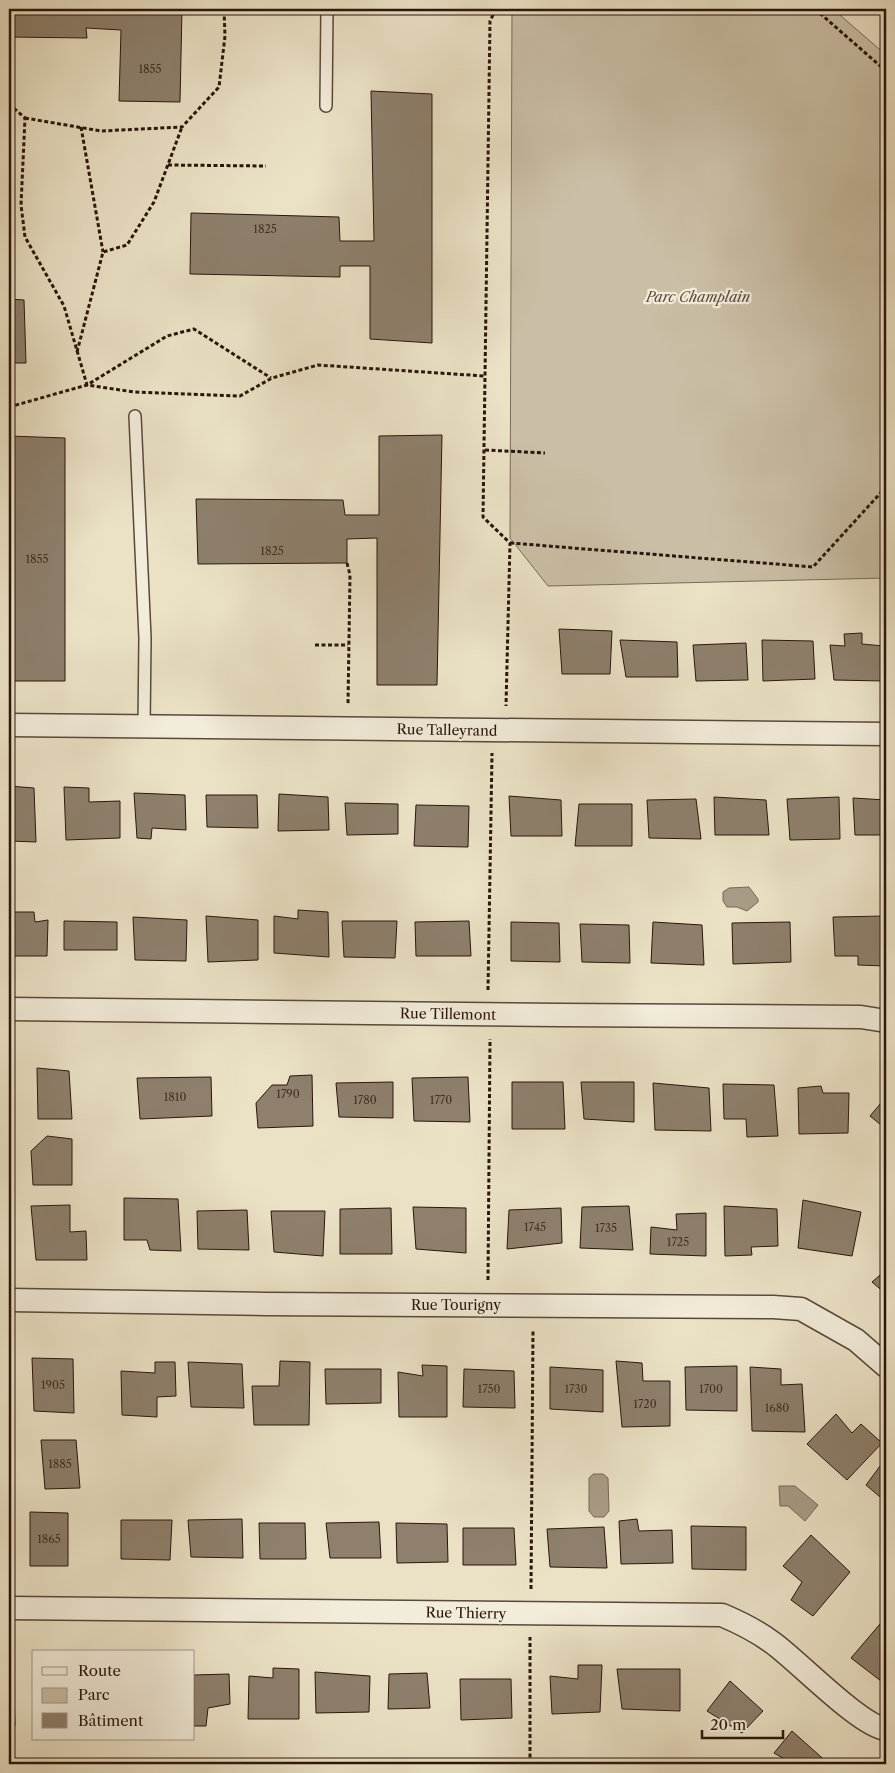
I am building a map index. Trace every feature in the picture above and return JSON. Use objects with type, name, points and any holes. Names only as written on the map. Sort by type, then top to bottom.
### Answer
[{"type":"street","name":"Rue Talleyrand","points":[[9,725],[886,734]]},
{"type":"street","name":"Rue Tillemont","points":[[9,1009],[861,1017],[886,1021]]},
{"type":"street","name":"Rue Tourigny","points":[[9,1300],[792,1308],[801,1309],[856,1340],[886,1366]]},
{"type":"street","name":"Rue Thierry","points":[[9,1608],[722,1615],[751,1627],[767,1638],[863,1720],[886,1729]]},
{"type":"lane","points":[[326,106],[327,9]]},
{"type":"lane","points":[[135,416],[145,638],[144,726]]},
{"type":"path","points":[[103,252],[127,245],[154,202],[182,127],[219,87],[225,36],[224,9]]},
{"type":"path","points":[[496,9],[490,20],[483,517],[510,543],[813,567],[886,487]]},
{"type":"path","points":[[645,9],[687,9]]},
{"type":"path","points":[[815,9],[886,71]]},
{"type":"path","points":[[9,104],[25,118],[101,131],[182,127]]},
{"type":"path","points":[[25,118],[21,205],[25,237],[64,306],[87,385]]},
{"type":"path","points":[[77,353],[103,252],[81,127]]},
{"type":"path","points":[[168,165],[266,166]]},
{"type":"path","points":[[9,407],[87,385],[167,336],[194,329],[272,378]]},
{"type":"path","points":[[87,385],[134,392],[240,396],[272,378],[318,365],[484,376]]},
{"type":"path","points":[[485,450],[545,453]]},
{"type":"path","points":[[506,709],[510,543]]},
{"type":"path","points":[[347,563],[350,575],[348,707]]},
{"type":"path","points":[[314,645],[348,645]]},
{"type":"path","points":[[488,995],[492,750]]},
{"type":"path","points":[[488,1286],[490,1034]]},
{"type":"path","points":[[531,1594],[533,1325]]},
{"type":"path","points":[[530,1633],[530,1764]]},
{"type":"green space","name":"Parc Champlain","points":[[512,9],[833,9],[886,55],[886,578],[548,586],[510,538]]},
{"type":"shaded area","points":[[749,887],[758,899],[758,902],[747,911],[737,907],[727,907],[723,901],[723,892],[729,888]]},
{"type":"shaded area","points":[[593,1474],[603,1474],[608,1478],[609,1511],[604,1517],[594,1517],[589,1511],[589,1478]]},
{"type":"shaded area","points":[[779,1486],[795,1486],[818,1505],[805,1521],[788,1506],[780,1506]]},
{"type":"building","points":[[9,9],[182,9],[180,102],[119,101],[121,30],[86,28],[87,38],[9,37]]},
{"type":"building","points":[[371,91],[432,94],[432,343],[370,339],[370,266],[340,266],[340,277],[190,274],[191,213],[339,217],[340,241],[374,241]]},
{"type":"building","points":[[9,299],[24,300],[26,363],[9,363]]},
{"type":"building","points":[[442,435],[437,685],[377,685],[377,538],[347,539],[347,563],[198,564],[196,499],[343,500],[345,515],[379,515],[379,436]]},
{"type":"building","points":[[9,436],[65,438],[65,681],[9,681]]},
{"type":"building","points":[[559,629],[612,631],[610,674],[562,674]]},
{"type":"building","points":[[862,633],[862,644],[884,646],[884,681],[834,680],[830,645],[845,646],[844,634]]},
{"type":"building","points":[[620,640],[677,642],[678,677],[626,677]]},
{"type":"building","points":[[762,640],[813,641],[815,679],[763,681]]},
{"type":"building","points":[[746,643],[748,680],[696,681],[693,645]]},
{"type":"building","points":[[9,786],[34,788],[36,842],[9,841]]},
{"type":"building","points":[[64,787],[89,788],[89,802],[120,801],[120,838],[66,840]]},
{"type":"building","points":[[134,793],[185,795],[186,830],[152,828],[151,839],[137,838]]},
{"type":"building","points":[[279,794],[328,797],[329,830],[278,831]]},
{"type":"building","points":[[206,795],[257,795],[258,828],[207,827]]},
{"type":"building","points":[[509,796],[561,800],[562,836],[511,836]]},
{"type":"building","points":[[714,797],[766,800],[769,835],[715,835]]},
{"type":"building","points":[[839,797],[840,839],[790,840],[787,799]]},
{"type":"building","points":[[853,798],[886,800],[886,835],[855,835]]},
{"type":"building","points":[[696,799],[701,839],[649,838],[647,800]]},
{"type":"building","points":[[345,803],[398,804],[398,834],[347,835]]},
{"type":"building","points":[[579,804],[632,804],[632,846],[575,846]]},
{"type":"building","points":[[416,805],[469,806],[468,847],[414,846]]},
{"type":"building","points":[[298,910],[328,912],[329,957],[274,953],[274,916],[298,919]]},
{"type":"building","points":[[9,912],[34,912],[35,922],[48,920],[47,956],[9,956]]},
{"type":"building","points":[[206,916],[258,920],[258,960],[208,962]]},
{"type":"building","points":[[886,916],[886,966],[858,965],[858,956],[835,956],[833,917]]},
{"type":"building","points":[[133,917],[187,920],[186,961],[135,960]]},
{"type":"building","points":[[64,921],[117,922],[117,950],[64,950]]},
{"type":"building","points":[[342,921],[397,921],[395,958],[344,957]]},
{"type":"building","points":[[469,921],[471,956],[416,956],[415,922]]},
{"type":"building","points":[[511,922],[559,923],[560,962],[511,961]]},
{"type":"building","points":[[653,922],[702,925],[704,965],[651,963]]},
{"type":"building","points":[[790,922],[791,962],[733,964],[732,923]]},
{"type":"building","points":[[580,924],[629,925],[630,963],[582,962]]},
{"type":"building","points":[[37,1068],[69,1071],[72,1119],[38,1119]]},
{"type":"building","points":[[312,1075],[313,1126],[258,1128],[256,1103],[272,1085],[287,1085],[290,1076]]},
{"type":"building","points":[[211,1077],[212,1116],[140,1119],[137,1078]]},
{"type":"building","points":[[468,1077],[470,1122],[414,1121],[412,1078]]},
{"type":"building","points":[[393,1082],[393,1118],[339,1117],[336,1083]]},
{"type":"building","points":[[512,1082],[563,1082],[565,1129],[512,1129]]},
{"type":"building","points":[[581,1082],[634,1082],[634,1122],[584,1119]]},
{"type":"building","points":[[653,1083],[709,1088],[711,1131],[655,1130]]},
{"type":"building","points":[[723,1084],[774,1085],[778,1136],[747,1137],[746,1119],[724,1119]]},
{"type":"building","points":[[821,1086],[823,1093],[849,1093],[848,1133],[799,1134],[798,1088]]},
{"type":"building","points":[[886,1097],[886,1129],[870,1116]]},
{"type":"building","points":[[47,1136],[72,1139],[72,1185],[33,1185],[31,1151]]},
{"type":"building","points":[[124,1198],[178,1199],[181,1251],[150,1250],[147,1240],[124,1240]]},
{"type":"building","points":[[803,1200],[861,1212],[852,1256],[798,1248]]},
{"type":"building","points":[[70,1205],[70,1232],[86,1231],[87,1260],[36,1260],[31,1206]]},
{"type":"building","points":[[629,1206],[633,1250],[580,1248],[582,1207]]},
{"type":"building","points":[[724,1206],[777,1209],[778,1246],[751,1247],[752,1255],[725,1256]]},
{"type":"building","points":[[413,1207],[466,1208],[466,1253],[416,1249]]},
{"type":"building","points":[[391,1208],[392,1254],[340,1254],[340,1209]]},
{"type":"building","points":[[561,1208],[562,1243],[507,1249],[509,1210]]},
{"type":"building","points":[[247,1210],[249,1250],[198,1249],[197,1211]]},
{"type":"building","points":[[271,1211],[325,1211],[323,1256],[274,1252]]},
{"type":"building","points":[[706,1213],[706,1256],[650,1254],[651,1227],[677,1230],[676,1214]]},
{"type":"building","points":[[886,1270],[886,1294],[872,1282]]},
{"type":"building","points":[[32,1358],[73,1359],[74,1413],[34,1411]]},
{"type":"building","points":[[280,1361],[310,1362],[309,1425],[254,1425],[252,1386],[279,1386]]},
{"type":"building","points":[[616,1361],[642,1363],[643,1381],[670,1381],[670,1426],[622,1427]]},
{"type":"building","points":[[155,1362],[175,1362],[176,1396],[157,1397],[157,1417],[122,1415],[121,1371],[155,1373]]},
{"type":"building","points":[[188,1362],[242,1364],[244,1408],[191,1407]]},
{"type":"building","points":[[422,1365],[447,1366],[447,1417],[399,1417],[398,1372],[423,1376]]},
{"type":"building","points":[[737,1366],[737,1411],[686,1410],[685,1367]]},
{"type":"building","points":[[550,1367],[603,1370],[603,1412],[550,1409]]},
{"type":"building","points":[[750,1367],[781,1369],[781,1385],[802,1384],[805,1432],[752,1431]]},
{"type":"building","points":[[325,1369],[381,1369],[381,1403],[326,1404]]},
{"type":"building","points":[[464,1369],[514,1371],[515,1408],[463,1407]]},
{"type":"building","points":[[836,1414],[852,1433],[861,1424],[882,1443],[847,1480],[807,1444]]},
{"type":"building","points":[[41,1440],[76,1440],[80,1488],[45,1489]]},
{"type":"building","points":[[886,1458],[886,1502],[866,1485]]},
{"type":"building","points":[[30,1512],[68,1513],[68,1566],[30,1566]]},
{"type":"building","points":[[242,1519],[243,1558],[191,1557],[188,1520]]},
{"type":"building","points":[[637,1519],[639,1531],[672,1530],[673,1563],[621,1564],[619,1521]]},
{"type":"building","points":[[121,1520],[172,1520],[170,1560],[121,1559]]},
{"type":"building","points":[[379,1522],[381,1558],[330,1558],[326,1523]]},
{"type":"building","points":[[259,1523],[305,1523],[306,1559],[260,1559]]},
{"type":"building","points":[[396,1523],[447,1524],[448,1562],[397,1563]]},
{"type":"building","points":[[691,1526],[746,1527],[746,1570],[692,1569]]},
{"type":"building","points":[[604,1527],[607,1568],[550,1567],[547,1529]]},
{"type":"building","points":[[463,1528],[514,1528],[516,1565],[463,1565]]},
{"type":"building","points":[[811,1535],[850,1572],[813,1616],[791,1600],[802,1582],[783,1566]]},
{"type":"building","points":[[886,1617],[886,1675],[881,1681],[851,1658]]},
{"type":"building","points":[[578,1665],[602,1665],[600,1712],[552,1714],[550,1676],[578,1679]]},
{"type":"building","points":[[13,1666],[15,1726],[9,1726],[9,1667]]},
{"type":"building","points":[[273,1668],[299,1669],[299,1719],[248,1719],[249,1676],[273,1678]]},
{"type":"building","points":[[617,1669],[680,1669],[680,1711],[622,1709]]},
{"type":"building","points":[[315,1672],[370,1676],[369,1712],[316,1713]]},
{"type":"building","points":[[427,1673],[430,1708],[388,1709],[389,1674]]},
{"type":"building","points":[[229,1674],[230,1704],[208,1708],[206,1726],[195,1726],[195,1675]]},
{"type":"building","points":[[460,1679],[511,1679],[512,1718],[461,1720]]},
{"type":"building","points":[[730,1681],[763,1711],[742,1733],[707,1711]]},
{"type":"building","points":[[792,1731],[829,1764],[793,1764],[774,1753]]}]
